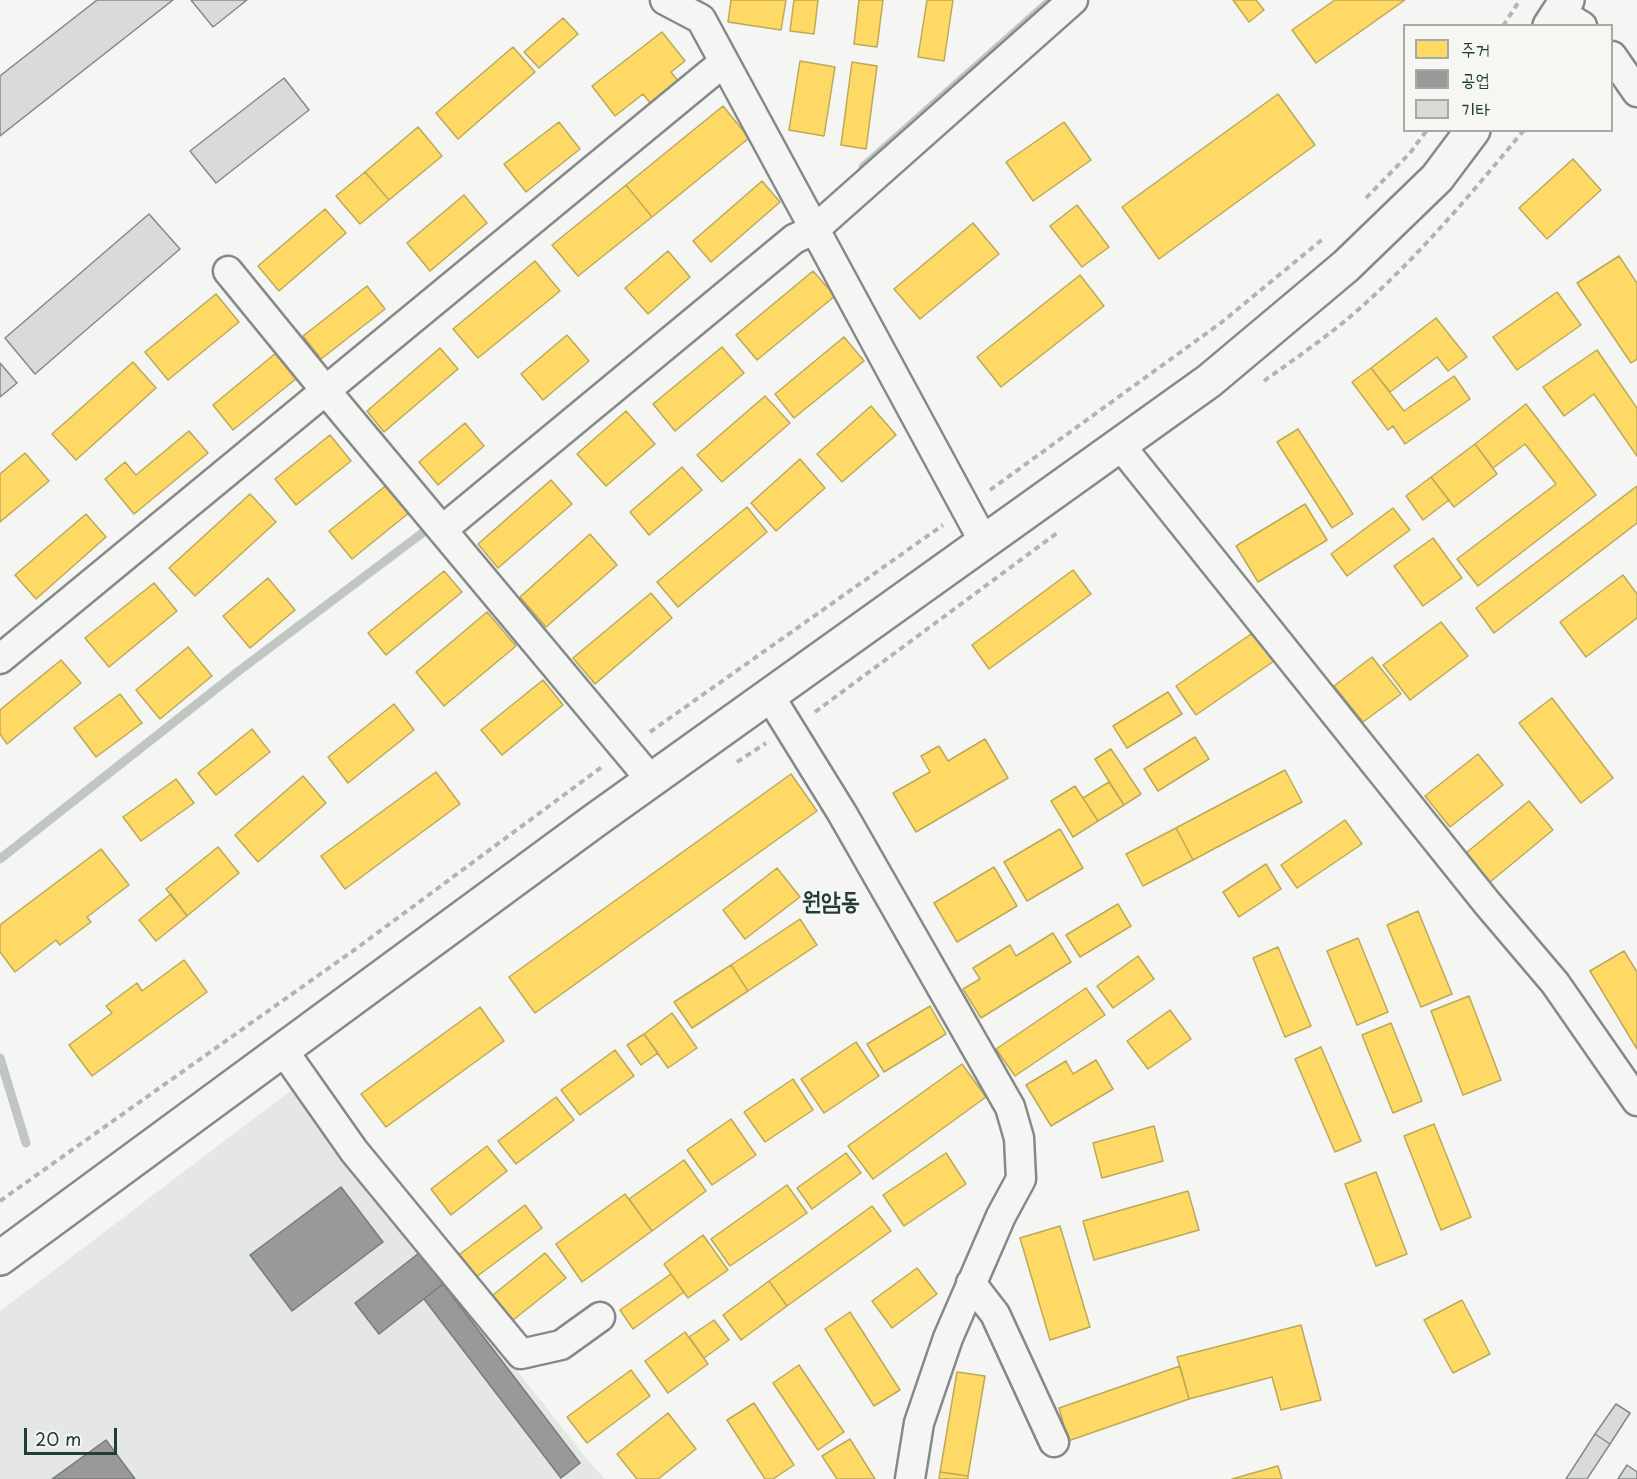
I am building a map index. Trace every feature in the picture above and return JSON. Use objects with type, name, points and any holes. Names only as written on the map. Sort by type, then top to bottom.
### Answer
[{"type":"main road","points":[[0,1257],[651,780],[1209,381],[1346,266],[1437,178],[1472,132]]},
{"type":"street","points":[[665,0],[701,19],[984,542]]},
{"type":"street","points":[[442,530],[794,239],[815,229],[1073,0]]},
{"type":"street","points":[[1613,59],[1637,92]]},
{"type":"street","points":[[0,659],[724,62]]},
{"type":"street","points":[[228,271],[651,780]]},
{"type":"street","points":[[1120,445],[1487,903],[1555,984],[1637,1101]]},
{"type":"street","points":[[769,695],[842,813],[1010,1107],[1019,1138],[1021,1179],[970,1283],[948,1338],[919,1423],[910,1479]]},
{"type":"street","points":[[283,1050],[354,1151],[522,1354],[561,1345],[600,1317]]},
{"type":"street","points":[[970,1283],[995,1314],[1054,1442]]},
{"type":"path","points":[[1504,24],[1520,0]]},
{"type":"path","points":[[1361,203],[1410,153],[1426,132]]},
{"type":"path","points":[[0,1201],[357,948],[626,749],[966,508],[1222,322],[1327,236]]},
{"type":"shaded area","points":[[293,1089],[605,1479],[0,1479],[0,1311]]},
{"type":"building: 주거","points":[[731,0],[786,0],[781,30],[728,22]]},
{"type":"building: 주거","points":[[794,0],[818,0],[814,34],[790,31]]},
{"type":"building: 주거","points":[[859,0],[883,0],[877,47],[854,44]]},
{"type":"building: 주거","points":[[927,0],[953,0],[944,61],[918,57]]},
{"type":"building: 주거","points":[[1233,0],[1256,0],[1264,10],[1249,22]]},
{"type":"building: 주거","points":[[1335,0],[1405,0],[1316,63],[1292,30]]},
{"type":"building: 주거","points":[[563,18],[578,34],[539,68],[524,52]]},
{"type":"building: 주거","points":[[662,32],[685,61],[671,72],[683,87],[655,109],[643,94],[615,116],[592,86]]},
{"type":"building: 주거","points":[[513,47],[535,72],[458,139],[436,113]]},
{"type":"building: 주거","points":[[800,61],[835,67],[824,136],[789,130]]},
{"type":"building: 주거","points":[[852,62],[877,66],[866,149],[841,145]]},
{"type":"building: 주거","points":[[1278,94],[1315,145],[1159,259],[1122,207]]},
{"type":"building: 주거","points":[[723,106],[749,138],[652,217],[626,185]]},
{"type":"building: 주거","points":[[559,122],[580,149],[526,192],[504,164]]},
{"type":"building: 주거","points":[[1064,122],[1091,160],[1033,201],[1006,162]]},
{"type":"building: 주거","points":[[418,127],[442,156],[389,200],[365,172]]},
{"type":"building: 주거","points":[[1573,159],[1601,190],[1547,239],[1519,208]]},
{"type":"building: 주거","points":[[365,172],[389,200],[360,224],[336,196]]},
{"type":"building: 주거","points":[[762,181],[780,202],[711,262],[693,241]]},
{"type":"building: 주거","points":[[626,185],[652,217],[578,276],[552,245]]},
{"type":"building: 주거","points":[[464,195],[487,223],[430,271],[407,243]]},
{"type":"building: 주거","points":[[1077,205],[1109,247],[1082,267],[1050,226]]},
{"type":"building: 주거","points":[[325,209],[346,233],[279,291],[258,266]]},
{"type":"building: 주거","points":[[973,223],[999,254],[920,319],[894,289]]},
{"type":"building: 주거","points":[[668,251],[690,277],[648,314],[625,288]]},
{"type":"building: 주거","points":[[1619,256],[1637,283],[1637,359],[1631,363],[1577,283]]},
{"type":"building: 주거","points":[[535,261],[560,291],[478,358],[453,329]]},
{"type":"building: 주거","points":[[813,271],[835,296],[757,360],[736,335]]},
{"type":"building: 주거","points":[[1080,275],[1104,306],[1001,387],[977,357]]},
{"type":"building: 주거","points":[[367,286],[385,309],[321,359],[303,336]]},
{"type":"building: 주거","points":[[1557,292],[1581,325],[1517,370],[1493,337]]},
{"type":"building: 주거","points":[[216,294],[239,322],[168,380],[145,352]]},
{"type":"building: 주거","points":[[1436,318],[1467,357],[1448,371],[1437,357],[1390,392],[1371,368]]},
{"type":"building: 주거","points":[[567,335],[589,361],[543,400],[521,374]]},
{"type":"building: 주거","points":[[844,337],[864,361],[794,418],[775,394]]},
{"type":"building: 주거","points":[[722,347],[744,373],[675,431],[653,404]]},
{"type":"building: 주거","points":[[440,348],[458,369],[384,432],[367,411]]},
{"type":"building: 주거","points":[[1597,350],[1637,408],[1637,456],[1594,394],[1564,416],[1543,387]]},
{"type":"building: 주거","points":[[276,353],[297,378],[233,430],[213,405]]},
{"type":"building: 주거","points":[[133,362],[156,388],[76,460],[52,434]]},
{"type":"building: 주거","points":[[1371,368],[1404,411],[1454,376],[1470,399],[1405,444],[1393,426],[1388,430],[1352,382]]},
{"type":"building: 주거","points":[[765,396],[790,423],[722,482],[697,455]]},
{"type":"building: 주거","points":[[1526,404],[1596,495],[1478,586],[1457,559],[1556,484],[1525,444],[1493,468],[1475,444]]},
{"type":"building: 주거","points":[[871,406],[896,435],[842,482],[817,454]]},
{"type":"building: 주거","points":[[626,411],[655,444],[606,486],[577,454]]},
{"type":"building: 주거","points":[[465,423],[484,446],[438,485],[419,462]]},
{"type":"building: 주거","points":[[1298,429],[1353,514],[1332,528],[1277,442]]},
{"type":"building: 주거","points":[[189,431],[208,453],[134,514],[105,479],[125,462],[136,475]]},
{"type":"building: 주거","points":[[330,435],[351,461],[296,505],[275,479]]},
{"type":"building: 주거","points":[[1475,444],[1497,474],[1454,507],[1431,477]]},
{"type":"building: 주거","points":[[25,453],[49,481],[0,522],[0,474]]},
{"type":"building: 주거","points":[[800,459],[825,488],[776,531],[751,503]]},
{"type":"building: 주거","points":[[682,467],[702,490],[649,535],[630,512]]},
{"type":"building: 주거","points":[[1431,477],[1449,500],[1423,520],[1406,496]]},
{"type":"building: 주거","points":[[551,480],[572,504],[498,568],[478,544]]},
{"type":"building: 주거","points":[[388,484],[410,512],[352,559],[329,531]]},
{"type":"building: 주거","points":[[1637,486],[1637,523],[1494,633],[1476,608]]},
{"type":"building: 주거","points":[[250,494],[276,522],[195,596],[169,568]]},
{"type":"building: 주거","points":[[1305,504],[1327,540],[1258,582],[1236,546]]},
{"type":"building: 주거","points":[[747,507],[767,532],[678,607],[657,582]]},
{"type":"building: 주거","points":[[1393,508],[1410,530],[1347,576],[1331,554]]},
{"type":"building: 주거","points":[[86,514],[106,537],[36,599],[15,575]]},
{"type":"building: 주거","points":[[590,534],[617,565],[546,627],[520,597]]},
{"type":"building: 주거","points":[[1433,538],[1462,578],[1423,606],[1394,566]]},
{"type":"building: 주거","points":[[1073,570],[1091,594],[989,669],[972,645]]},
{"type":"building: 주거","points":[[444,571],[462,592],[386,655],[368,633]]},
{"type":"building: 주거","points":[[1623,575],[1637,594],[1637,618],[1586,657],[1560,622]]},
{"type":"building: 주거","points":[[268,578],[295,610],[250,648],[223,616]]},
{"type":"building: 주거","points":[[154,583],[177,611],[109,667],[85,638]]},
{"type":"building: 주거","points":[[651,593],[672,618],[595,684],[573,658]]},
{"type":"building: 주거","points":[[487,612],[516,646],[444,706],[416,672]]},
{"type":"building: 주거","points":[[1441,622],[1468,656],[1410,700],[1383,665]]},
{"type":"building: 주거","points":[[1254,632],[1274,661],[1196,715],[1176,686]]},
{"type":"building: 주거","points":[[188,647],[212,676],[160,719],[136,690]]},
{"type":"building: 주거","points":[[1372,657],[1401,694],[1363,722],[1334,686]]},
{"type":"building: 주거","points":[[61,660],[81,683],[7,744],[0,734],[0,710]]},
{"type":"building: 주거","points":[[543,680],[563,705],[502,755],[481,730]]},
{"type":"building: 주거","points":[[1168,692],[1182,714],[1127,748],[1113,726]]},
{"type":"building: 주거","points":[[120,694],[142,723],[96,757],[74,728]]},
{"type":"building: 주거","points":[[1552,698],[1613,778],[1581,803],[1519,723]]},
{"type":"building: 주거","points":[[394,704],[414,730],[348,783],[328,757]]},
{"type":"building: 주거","points":[[252,729],[270,752],[216,795],[198,773]]},
{"type":"building: 주거","points":[[1195,737],[1209,759],[1158,791],[1144,769]]},
{"type":"building: 주거","points":[[985,739],[1008,778],[916,832],[893,793],[930,772],[921,756],[939,746],[948,761]]},
{"type":"building: 주거","points":[[1111,749],[1141,794],[1124,805],[1095,759]]},
{"type":"building: 주거","points":[[1478,754],[1503,785],[1450,827],[1425,796]]},
{"type":"building: 주거","points":[[1285,770],[1302,802],[1193,860],[1176,828]]},
{"type":"building: 주거","points":[[436,772],[460,804],[345,889],[321,856]]},
{"type":"building: 주거","points":[[791,774],[817,811],[535,1013],[509,977]]},
{"type":"building: 주거","points":[[303,776],[326,803],[258,862],[235,835]]},
{"type":"building: 주거","points":[[176,779],[194,803],[141,841],[123,817]]},
{"type":"building: 주거","points":[[1109,782],[1124,805],[1098,821],[1083,798]]},
{"type":"building: 주거","points":[[1075,786],[1098,821],[1073,837],[1051,801]]},
{"type":"building: 주거","points":[[1529,801],[1553,830],[1490,882],[1466,853]]},
{"type":"building: 주거","points":[[1345,820],[1362,844],[1297,888],[1281,865]]},
{"type":"building: 주거","points":[[1176,828],[1193,860],[1143,886],[1126,854]]},
{"type":"building: 주거","points":[[1060,829],[1083,868],[1027,901],[1004,862]]},
{"type":"building: 주거","points":[[218,847],[239,873],[187,916],[166,889]]},
{"type":"building: 주거","points":[[101,849],[129,885],[87,917],[91,922],[60,945],[56,940],[15,972],[0,952],[0,925]]},
{"type":"building: 주거","points":[[1266,864],[1281,889],[1239,917],[1223,892]]},
{"type":"building: 주거","points":[[994,867],[1017,906],[957,942],[934,903]]},
{"type":"building: 주거","points":[[777,868],[800,897],[745,939],[723,910]]},
{"type":"building: 주거","points":[[171,894],[187,916],[156,941],[139,920]]},
{"type":"building: 주거","points":[[1118,904],[1131,926],[1080,957],[1066,935]]},
{"type":"building: 주거","points":[[1418,911],[1452,994],[1421,1007],[1387,925]]},
{"type":"building: 주거","points":[[800,919],[817,945],[748,991],[731,965]]},
{"type":"building: 주거","points":[[1053,933],[1071,962],[981,1018],[963,989],[980,979],[973,968],[1010,945],[1016,956]]},
{"type":"building: 주거","points":[[1358,938],[1388,1012],[1357,1025],[1327,951]]},
{"type":"building: 주거","points":[[1278,947],[1311,1026],[1285,1037],[1253,958]]},
{"type":"building: 주거","points":[[1624,951],[1637,972],[1637,1049],[1590,971]]},
{"type":"building: 주거","points":[[1138,956],[1154,979],[1113,1008],[1097,986]]},
{"type":"building: 주거","points":[[184,960],[207,992],[92,1076],[69,1045],[112,1013],[106,1006],[137,983],[142,991]]},
{"type":"building: 주거","points":[[731,965],[748,991],[692,1028],[674,1002]]},
{"type":"building: 주거","points":[[1086,988],[1105,1015],[1015,1076],[996,1049]]},
{"type":"building: 주거","points":[[1469,996],[1501,1080],[1463,1095],[1431,1011]]},
{"type":"building: 주거","points":[[930,1006],[946,1034],[884,1072],[867,1044]]},
{"type":"building: 주거","points":[[480,1007],[504,1041],[386,1127],[361,1094]]},
{"type":"building: 주거","points":[[1170,1010],[1191,1039],[1148,1069],[1127,1041]]},
{"type":"building: 주거","points":[[672,1013],[697,1048],[668,1068],[644,1034]]},
{"type":"building: 주거","points":[[1391,1023],[1422,1101],[1393,1113],[1362,1035]]},
{"type":"building: 주거","points":[[644,1034],[658,1053],[641,1065],[627,1045]]},
{"type":"building: 주거","points":[[856,1042],[879,1076],[824,1113],[801,1079]]},
{"type":"building: 주거","points":[[1321,1047],[1361,1141],[1335,1152],[1295,1059]]},
{"type":"building: 주거","points":[[615,1050],[634,1076],[580,1115],[561,1090]]},
{"type":"building: 주거","points":[[1096,1060],[1113,1089],[1051,1126],[1026,1085],[1066,1061],[1073,1074]]},
{"type":"building: 주거","points":[[962,1064],[986,1097],[873,1179],[848,1146]]},
{"type":"building: 주거","points":[[793,1079],[813,1110],[765,1142],[744,1112]]},
{"type":"building: 주거","points":[[556,1097],[574,1120],[516,1164],[498,1141]]},
{"type":"building: 주거","points":[[731,1119],[756,1155],[712,1185],[687,1150]]},
{"type":"building: 주거","points":[[1434,1124],[1471,1217],[1441,1230],[1404,1136]]},
{"type":"building: 주거","points":[[1154,1126],[1163,1161],[1102,1178],[1093,1143]]},
{"type":"building: 주거","points":[[487,1146],[507,1171],[451,1215],[431,1189]]},
{"type":"building: 주거","points":[[846,1153],[861,1173],[812,1209],[797,1188]]},
{"type":"building: 주거","points":[[946,1153],[966,1184],[904,1226],[883,1195]]},
{"type":"building: 주거","points":[[684,1160],[706,1191],[652,1231],[629,1199]]},
{"type":"building: 주거","points":[[1376,1172],[1407,1254],[1376,1266],[1345,1184]]},
{"type":"building: 주거","points":[[787,1185],[807,1213],[730,1266],[711,1239]]},
{"type":"building: 주거","points":[[1188,1191],[1199,1230],[1094,1260],[1083,1221]]},
{"type":"building: 주거","points":[[625,1194],[652,1231],[582,1282],[556,1244]]},
{"type":"building: 주거","points":[[525,1205],[542,1228],[472,1280],[456,1257]]},
{"type":"building: 주거","points":[[872,1206],[891,1231],[787,1306],[769,1281]]},
{"type":"building: 주거","points":[[1060,1226],[1090,1327],[1050,1340],[1020,1238]]},
{"type":"building: 주거","points":[[703,1235],[728,1270],[688,1298],[664,1264]]},
{"type":"building: 주거","points":[[545,1253],[566,1278],[508,1324],[488,1299]]},
{"type":"building: 주거","points":[[917,1268],[937,1294],[892,1328],[872,1301]]},
{"type":"building: 주거","points":[[671,1274],[684,1292],[633,1329],[620,1310]]},
{"type":"building: 주거","points":[[769,1281],[787,1306],[741,1340],[723,1315]]},
{"type":"building: 주거","points":[[1462,1300],[1490,1354],[1453,1373],[1424,1320]]},
{"type":"building: 주거","points":[[850,1312],[900,1390],[874,1406],[825,1329]]},
{"type":"building: 주거","points":[[714,1320],[729,1340],[704,1358],[689,1337]]},
{"type":"building: 주거","points":[[1301,1325],[1321,1400],[1281,1410],[1272,1377],[1189,1399],[1177,1357]]},
{"type":"building: 주거","points":[[685,1332],[708,1364],[668,1393],[645,1361]]},
{"type":"building: 주거","points":[[799,1365],[844,1432],[818,1450],[773,1383]]},
{"type":"building: 주거","points":[[1180,1366],[1189,1399],[1068,1441],[1059,1408]]},
{"type":"building: 주거","points":[[631,1370],[650,1396],[587,1443],[567,1417]]},
{"type":"building: 주거","points":[[957,1372],[985,1376],[968,1476],[940,1472]]},
{"type":"building: 주거","points":[[754,1403],[794,1465],[773,1479],[765,1479],[727,1420]]},
{"type":"building: 주거","points":[[668,1413],[696,1449],[658,1479],[637,1479],[617,1454]]},
{"type":"building: 주거","points":[[850,1439],[875,1479],[837,1479],[822,1456]]},
{"type":"building: 주거","points":[[1278,1466],[1282,1479],[1232,1479]]},
{"type":"building: 주거","points":[[940,1472],[968,1476],[968,1479],[939,1479]]},
{"type":"building: 공업","points":[[341,1187],[383,1242],[292,1311],[250,1255]]},
{"type":"building: 공업","points":[[419,1253],[443,1284],[379,1334],[355,1303]]},
{"type":"building: 공업","points":[[443,1284],[580,1463],[561,1478],[424,1299]]},
{"type":"building: 공업","points":[[106,1440],[135,1479],[52,1479]]},
{"type":"building: 기타","points":[[97,0],[173,0],[0,136],[0,76]]},
{"type":"building: 기타","points":[[191,0],[247,0],[213,27]]},
{"type":"building: 기타","points":[[284,78],[309,110],[216,183],[190,151]]},
{"type":"building: 기타","points":[[149,214],[180,249],[35,374],[5,338]]},
{"type":"building: 기타","points":[[0,363],[17,383],[0,397]]},
{"type":"building: 기타","points":[[1616,1404],[1630,1413],[1610,1444],[1595,1434]]},
{"type":"building: 기타","points":[[1595,1434],[1610,1444],[1587,1479],[1566,1479]]},
{"type":"building: 기타","points":[[1627,1465],[1637,1472],[1637,1479],[1618,1479]]},
{"type":"waterway","points":[[863,167],[1051,0]]},
{"type":"waterway","points":[[0,859],[240,670],[433,525]]},
{"type":"waterway","points":[[0,1058],[26,1143]]},
{"type":"district","name":"원암동","points":[[831,902]]}]
